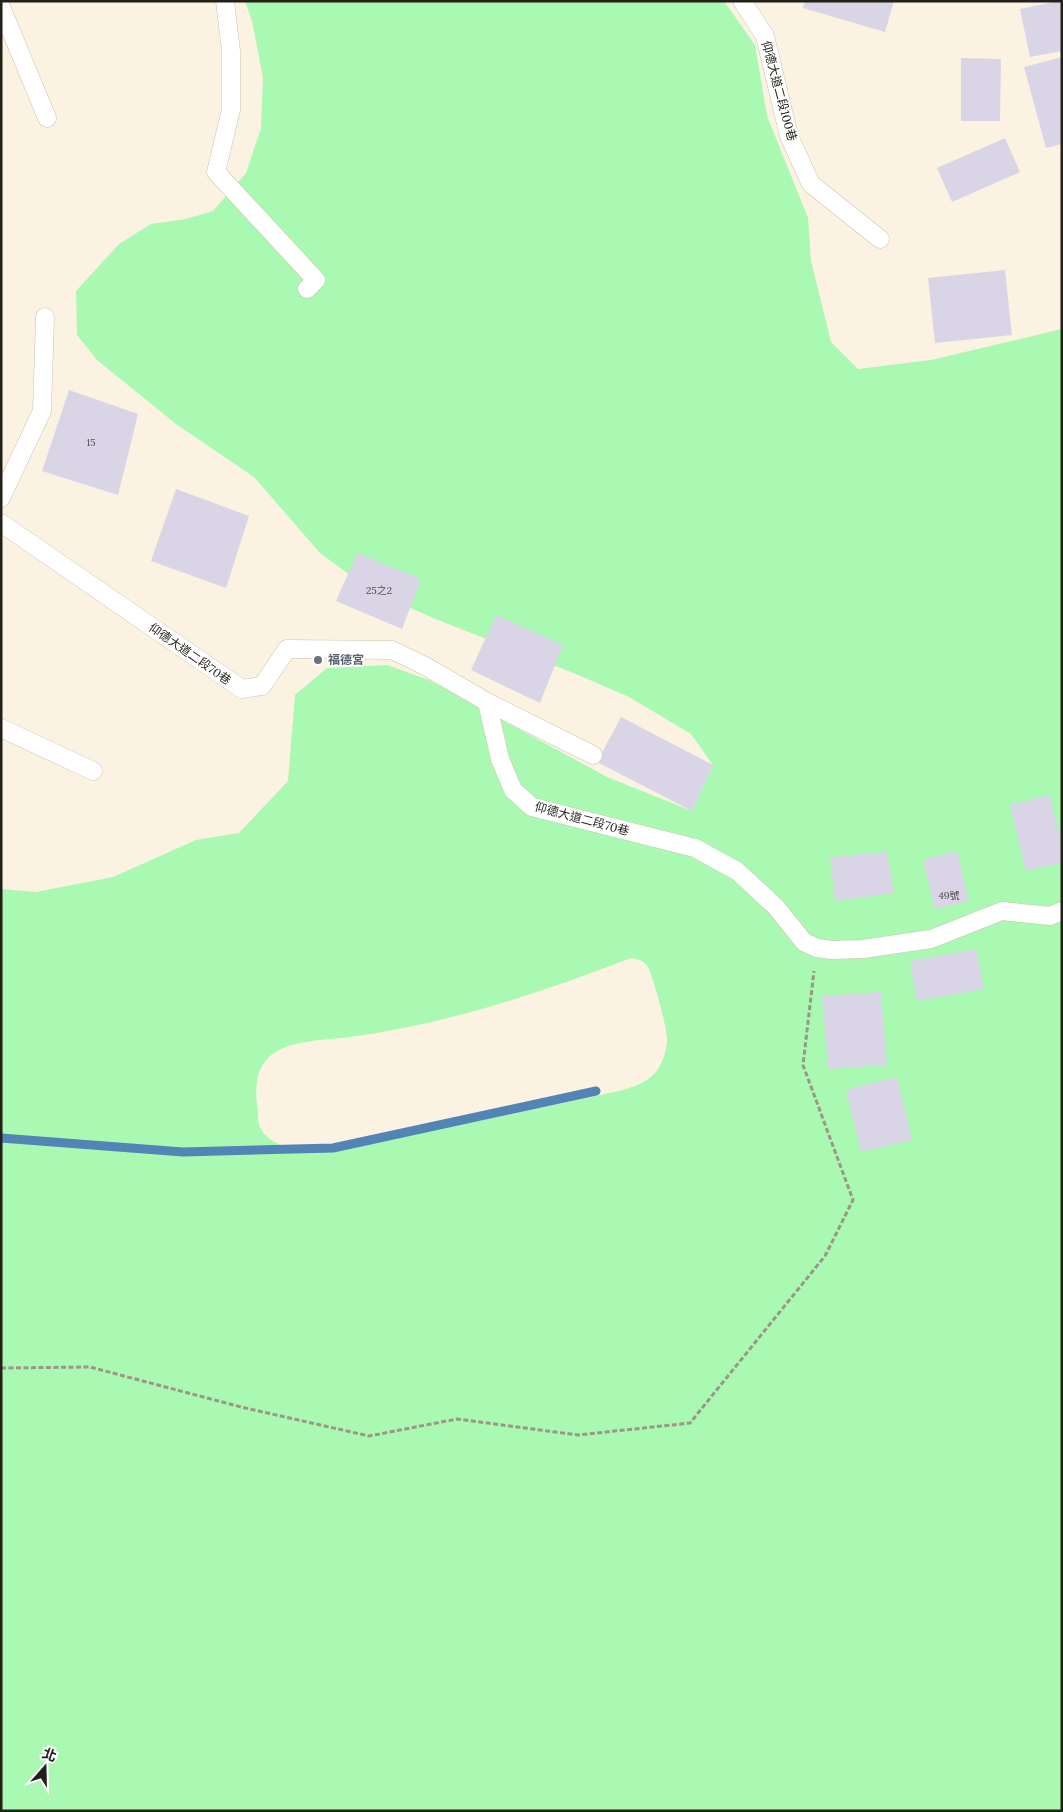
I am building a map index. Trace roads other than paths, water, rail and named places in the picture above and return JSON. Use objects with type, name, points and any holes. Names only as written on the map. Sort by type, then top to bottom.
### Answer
[{"type":"lane","points":[[225,1],[231,51],[231,110],[216,172],[316,280],[307,289]]},
{"type":"lane","name":"仰德大道二段100巷","points":[[742,1],[765,36],[789,136],[811,184],[880,239]]},
{"type":"lane","points":[[1,7],[47,118]]},
{"type":"lane","points":[[1,498],[42,411],[45,317]]},
{"type":"lane","name":"仰德大道二段70巷","points":[[1,523],[242,689],[262,686],[287,649],[392,650],[427,668],[487,702],[500,759],[513,790],[532,807],[695,848],[737,871],[776,907],[804,942],[817,948],[832,950],[863,949],[931,939],[1002,911],[1050,916],[1062,911]]},
{"type":"lane","points":[[487,702],[593,755]]},
{"type":"lane","points":[[1,728],[92,770]]},
{"type":"waterway","points":[[1,1138],[183,1152],[333,1148],[596,1091]]},
{"type":"place","name":"福德宮","points":[[318,660]]}]
